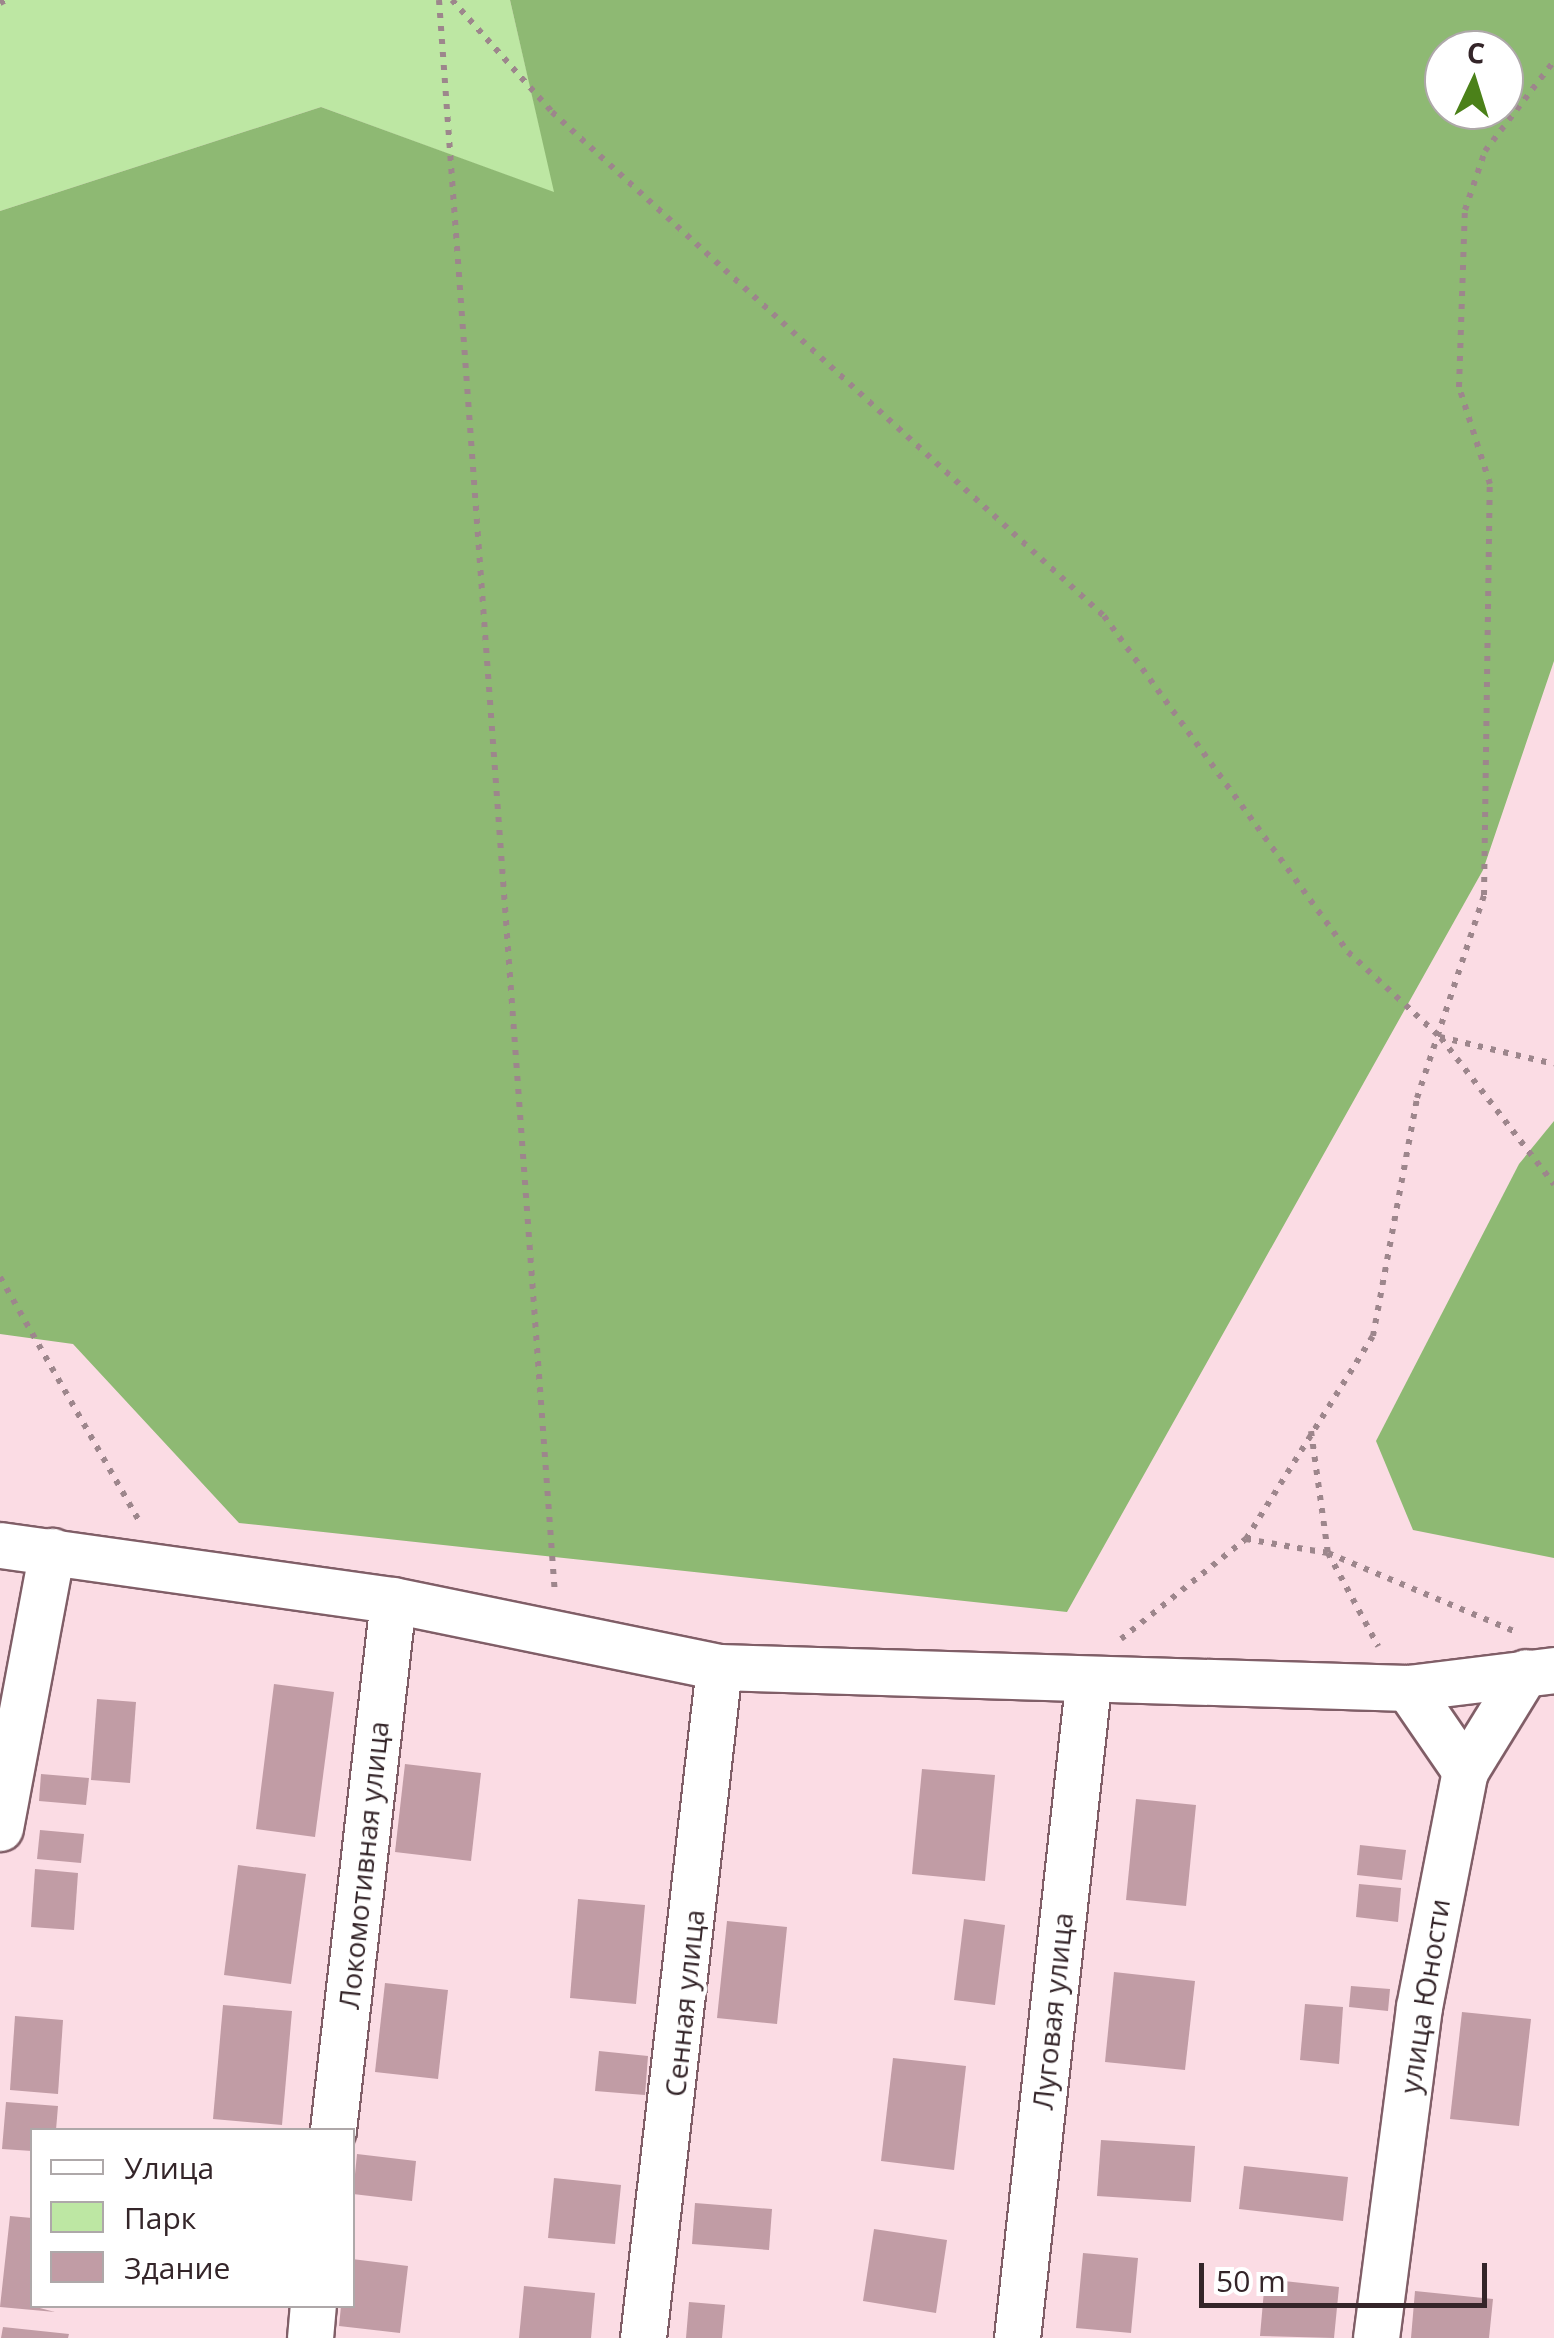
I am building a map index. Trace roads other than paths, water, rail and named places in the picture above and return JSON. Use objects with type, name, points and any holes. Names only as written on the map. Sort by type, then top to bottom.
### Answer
[{"type":"street","points":[[0,1545],[162,1563],[393,1600],[720,1667],[1088,1684],[1408,1688],[1539,1661]]},
{"type":"street","points":[[0,1828],[52,1550]]},
{"type":"street","name":"Локомотивная улица","points":[[333,2128],[393,1600]]},
{"type":"street","name":"улица Юности","points":[[1376,2338],[1419,2007],[1465,1772],[1539,1661]]},
{"type":"street","name":"Сенная улица","points":[[644,2338],[720,1667]]},
{"type":"street","name":"Луговая улица","points":[[1016,2338],[1088,1684]]},
{"type":"street","points":[[1408,1688],[1465,1772]]},
{"type":"street","points":[[310,2338],[314,2308]]}]
